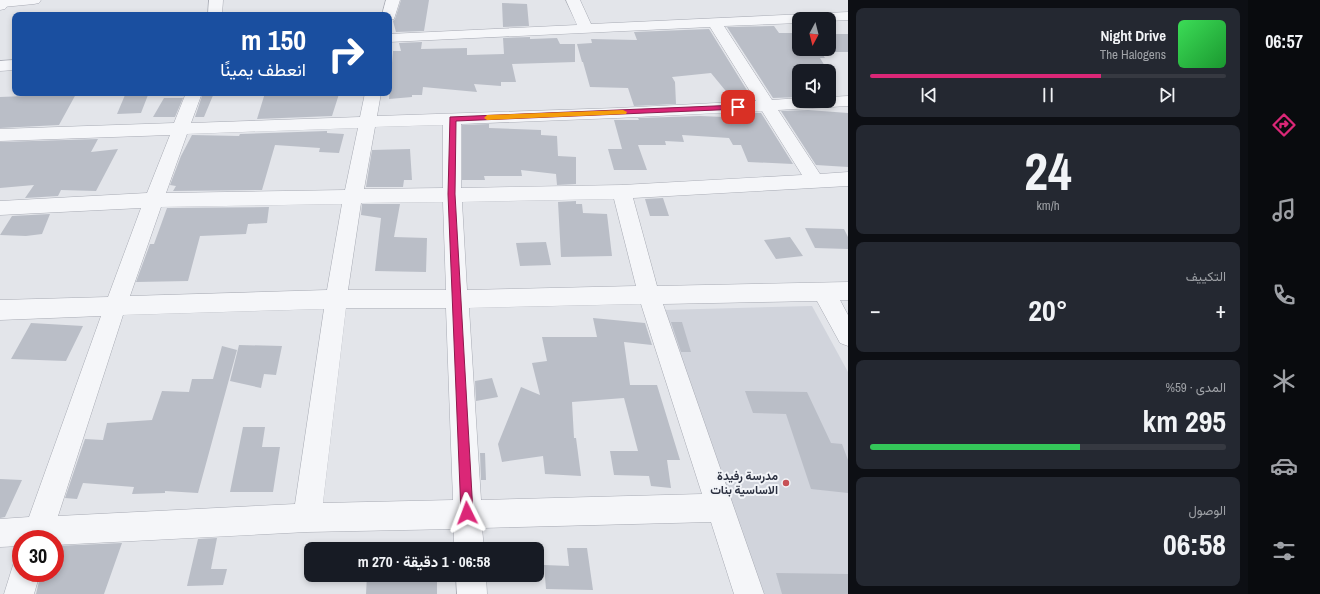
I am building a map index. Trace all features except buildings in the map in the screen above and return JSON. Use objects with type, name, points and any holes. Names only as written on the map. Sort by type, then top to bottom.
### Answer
[{"type":"street","points":[[3,3],[34,0]]},
{"type":"street","points":[[214,12],[216,0]]},
{"type":"street","points":[[390,12],[393,0]]},
{"type":"street","points":[[573,0],[586,28]]},
{"type":"street","points":[[392,38],[848,16]]},
{"type":"street","points":[[714,22],[815,181]]},
{"type":"street","points":[[0,66],[12,65]]},
{"type":"street","points":[[40,530],[115,306],[153,200],[193,96]]},
{"type":"street","points":[[307,518],[336,299],[353,196],[372,96]]},
{"type":"street","points":[[0,135],[452,119],[768,106],[848,101]]},
{"type":"street","points":[[452,119],[452,194],[469,542]]},
{"type":"street","points":[[0,208],[153,200],[622,192],[848,179]]},
{"type":"street","points":[[622,192],[649,295],[749,594]]},
{"type":"street","points":[[0,310],[336,299],[458,299],[848,290]]},
{"type":"street","points":[[823,291],[848,336]]},
{"type":"street","points":[[64,533],[307,518],[720,508]]},
{"type":"street","points":[[0,534],[12,534]]},
{"type":"street","points":[[19,594],[22,582]]},
{"type":"street","points":[[471,582],[472,594]]},
{"type":"shaded area","name":"مدرسة رفيدة الاساسية بنات","points":[[812,306],[848,372],[848,594],[764,594],[664,310]]},
{"type":"slow traffic","points":[[487,118],[623,112]]},
{"type":"place","name":"مدرسة رفيدة الاساسية بنات","points":[[786,483]]},
{"type":"route","points":[[467,513],[452,194],[452,119],[738,107]]}]
